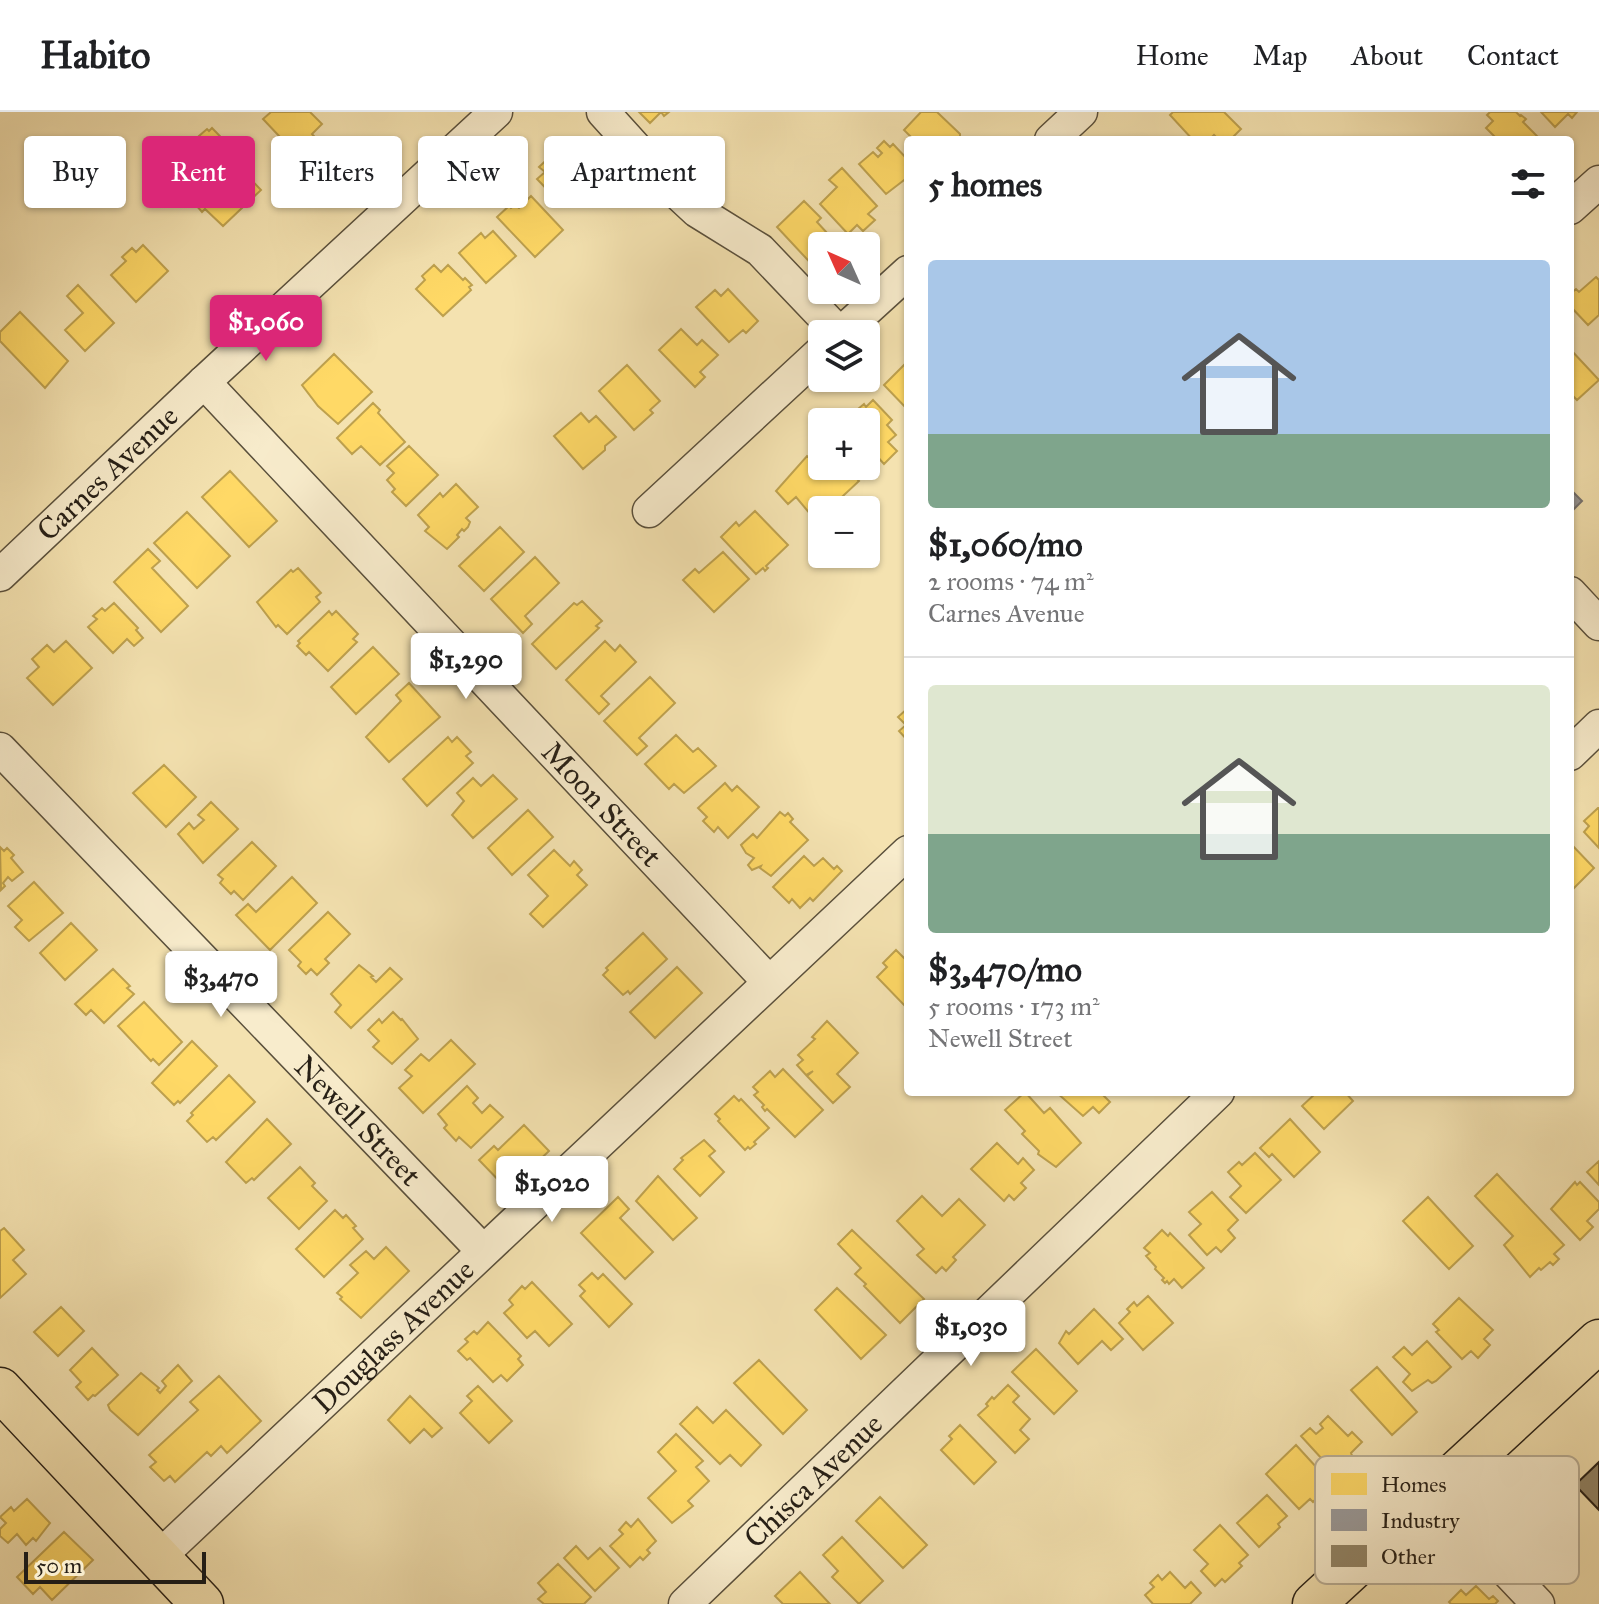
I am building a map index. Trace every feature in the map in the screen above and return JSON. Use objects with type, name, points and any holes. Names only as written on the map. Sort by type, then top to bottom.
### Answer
[{"type":"main road","points":[[1473,1456],[1599,1341]]},
{"type":"main road","points":[[0,1389],[202,1604]]},
{"type":"main road","points":[[1314,1604],[1335,1584]]},
{"type":"street","name":"Carnes Avenue","points":[[0,575],[496,112]]},
{"type":"street","points":[[603,112],[669,185],[697,211],[760,250],[827,320]]},
{"type":"street","points":[[1055,136],[1081,112]]},
{"type":"street","points":[[1574,204],[1599,182]]},
{"type":"street","points":[[855,320],[904,276]]},
{"type":"street","points":[[649,511],[808,364]]},
{"type":"street","name":"Moon Street","points":[[204,382],[769,982]]},
{"type":"street","points":[[1574,597],[1599,624]]},
{"type":"street","points":[[1574,750],[1599,726]]},
{"type":"street","name":"Newell Street","points":[[0,749],[483,1251]]},
{"type":"street","name":"Douglass Avenue","points":[[159,1557],[904,856]]},
{"type":"street","name":"Chisca Avenue","points":[[685,1604],[1214,1096]]},
{"type":"street","points":[[1519,1584],[1538,1604]]},
{"type":"building: Homes","points":[[271,112],[310,112],[322,124],[312,134],[314,136],[279,136],[263,119]]},
{"type":"building: Homes","points":[[639,112],[661,112],[650,123]]},
{"type":"building: Homes","points":[[921,112],[937,112],[960,136],[910,136],[904,130]]},
{"type":"building: Homes","points":[[1173,112],[1224,112],[1241,129],[1234,136],[1189,136],[1170,115]]},
{"type":"building: Homes","points":[[1490,112],[1516,112],[1526,119],[1523,122],[1537,136],[1494,136],[1486,128],[1493,121],[1487,115]]},
{"type":"building: Homes","points":[[1541,112],[1577,112],[1572,118],[1568,114],[1555,127]]},
{"type":"building: Homes","points":[[212,128],[220,136],[199,136],[207,129]]},
{"type":"building: Homes","points":[[884,141],[890,147],[893,144],[904,156],[904,180],[886,194],[859,164],[873,152],[878,157],[882,153],[877,148]]},
{"type":"building: Homes","points":[[842,168],[877,206],[868,214],[875,220],[863,231],[857,225],[846,232],[820,204],[837,187],[829,180]]},
{"type":"building: Homes","points":[[544,173],[544,186],[537,179]]},
{"type":"building: Homes","points":[[531,196],[563,230],[535,257],[497,217],[507,208],[528,208]]},
{"type":"building: Homes","points":[[804,201],[821,218],[817,222],[826,232],[808,232],[808,260],[777,227]]},
{"type":"building: Homes","points":[[199,208],[242,208],[223,226],[205,209],[202,212]]},
{"type":"building: Homes","points":[[493,231],[516,256],[486,283],[459,253],[481,233],[485,238]]},
{"type":"building: Homes","points":[[143,245],[168,271],[136,302],[111,275],[126,261],[122,257],[132,248],[136,252]]},
{"type":"building: Homes","points":[[434,265],[441,272],[448,265],[472,285],[469,287],[471,290],[443,316],[416,289],[425,280],[422,276]]},
{"type":"building: Homes","points":[[1596,277],[1599,280],[1599,315],[1588,325],[1574,310],[1574,291],[1579,292]]},
{"type":"building: Homes","points":[[78,285],[114,323],[85,351],[65,330],[83,313],[67,296]]},
{"type":"building: Homes","points":[[728,289],[758,321],[746,333],[743,330],[729,342],[696,307],[715,290],[721,296]]},
{"type":"building: Homes","points":[[20,312],[68,361],[45,388],[0,341],[0,332]]},
{"type":"building: Homes","points":[[681,329],[697,345],[702,340],[718,355],[700,372],[705,377],[695,387],[659,350]]},
{"type":"building: Homes","points":[[1574,353],[1599,380],[1577,400],[1574,397]]},
{"type":"building: Homes","points":[[334,354],[372,392],[338,424],[318,406],[302,385]]},
{"type":"building: Homes","points":[[627,365],[660,401],[650,410],[653,413],[634,430],[599,391]]},
{"type":"building: Homes","points":[[904,365],[904,406],[884,385]]},
{"type":"building: Homes","points":[[873,400],[892,420],[887,425],[896,435],[888,442],[897,451],[884,464],[880,460],[880,408],[859,408],[864,404],[866,407]]},
{"type":"building: Homes","points":[[373,403],[380,410],[378,413],[405,442],[380,465],[361,446],[352,454],[337,438]]},
{"type":"building: Homes","points":[[581,413],[589,422],[596,416],[616,437],[583,469],[554,436]]},
{"type":"building: Homes","points":[[409,446],[438,475],[406,506],[392,492],[395,489],[387,480],[394,473],[387,466]]},
{"type":"building: Homes","points":[[807,456],[808,480],[859,481],[843,496],[808,496],[808,511],[796,497],[788,504],[776,491]]},
{"type":"building: Homes","points":[[230,471],[277,521],[249,547],[202,497]]},
{"type":"building: Homes","points":[[456,484],[478,507],[466,518],[470,522],[468,527],[464,531],[462,529],[447,549],[425,531],[429,527],[418,515],[440,493],[443,497]]},
{"type":"building: Homes","points":[[755,511],[788,545],[766,566],[765,571],[763,568],[756,574],[721,537],[736,522],[739,526]]},
{"type":"building: Homes","points":[[187,512],[230,556],[197,588],[154,543]]},
{"type":"building: Homes","points":[[500,527],[524,552],[484,591],[459,566]]},
{"type":"building: Homes","points":[[148,549],[160,561],[152,568],[188,606],[161,632],[114,582]]},
{"type":"building: Homes","points":[[723,552],[749,579],[714,612],[683,580],[695,569],[699,573]]},
{"type":"building: Homes","points":[[535,557],[559,583],[525,616],[532,624],[523,633],[491,599]]},
{"type":"building: Homes","points":[[298,568],[321,593],[316,597],[320,602],[287,634],[278,625],[276,627],[257,602],[291,570],[293,572]]},
{"type":"building: Homes","points":[[582,601],[602,621],[596,626],[599,628],[556,669],[532,644],[574,603],[577,605]]},
{"type":"building: Homes","points":[[114,603],[138,628],[136,630],[143,638],[134,646],[127,639],[113,653],[88,627],[97,619],[93,616]]},
{"type":"building: Homes","points":[[329,611],[332,615],[336,611],[358,634],[353,639],[357,642],[328,671],[309,652],[306,655],[297,646],[298,641]]},
{"type":"building: Homes","points":[[66,641],[92,668],[53,705],[27,678],[39,667],[32,659],[47,645],[54,652]]},
{"type":"building: Homes","points":[[605,641],[615,651],[620,645],[636,662],[601,696],[609,704],[599,714],[566,680]]},
{"type":"building: Homes","points":[[373,647],[399,674],[356,714],[331,687]]},
{"type":"building: Homes","points":[[650,677],[675,703],[639,738],[647,746],[637,755],[604,721]]},
{"type":"building: Homes","points":[[409,683],[440,717],[389,762],[366,737],[401,701],[396,695]]},
{"type":"building: Homes","points":[[676,735],[693,752],[698,748],[716,766],[684,793],[674,784],[669,789],[645,764]]},
{"type":"building: Homes","points":[[448,737],[452,742],[457,737],[471,752],[466,756],[473,763],[427,806],[403,779]]},
{"type":"building: Homes","points":[[164,765],[196,797],[166,827],[133,793]]},
{"type":"building: Homes","points":[[493,775],[517,799],[473,838],[452,815],[464,801],[457,793],[473,778],[481,786]]},
{"type":"building: Homes","points":[[725,783],[732,791],[737,786],[759,807],[728,838],[718,827],[714,832],[703,821],[707,817],[698,808]]},
{"type":"building: Homes","points":[[211,802],[238,829],[203,863],[178,834],[189,823],[194,829],[204,820],[198,815]]},
{"type":"building: Homes","points":[[1598,808],[1599,848],[1584,832],[1589,826],[1584,821]]},
{"type":"building: Homes","points":[[528,810],[553,837],[512,875],[488,848]]},
{"type":"building: Homes","points":[[780,812],[785,816],[788,813],[793,819],[790,822],[808,840],[771,876],[761,866],[752,870],[748,865],[754,858],[741,845],[753,834],[757,838]]},
{"type":"building: Homes","points":[[252,842],[276,866],[243,900],[220,883],[223,879],[218,875]]},
{"type":"building: Homes","points":[[0,847],[4,851],[7,848],[14,855],[11,858],[23,872],[12,881],[8,877],[1,890]]},
{"type":"building: Homes","points":[[1574,847],[1594,868],[1574,888]]},
{"type":"building: Homes","points":[[554,850],[570,866],[574,861],[582,870],[577,875],[587,885],[543,927],[530,914],[548,896],[528,875]]},
{"type":"building: Homes","points":[[804,856],[814,866],[823,858],[834,869],[837,866],[842,871],[813,901],[810,898],[800,908],[792,899],[789,903],[773,887]]},
{"type":"building: Homes","points":[[292,877],[317,903],[270,950],[236,915],[248,904],[256,912]]},
{"type":"building: Homes","points":[[34,882],[63,913],[29,941],[15,927],[22,920],[8,906]]},
{"type":"building: Homes","points":[[328,912],[350,934],[325,959],[329,963],[317,975],[311,969],[306,974],[298,966],[301,962],[289,950]]},
{"type":"building: Homes","points":[[71,923],[97,950],[65,980],[40,953]]},
{"type":"building: Homes","points":[[643,933],[667,959],[630,994],[628,991],[623,995],[603,975],[608,970],[606,968]]},
{"type":"building: Homes","points":[[896,950],[904,958],[904,1005],[877,977],[887,967],[883,963]]},
{"type":"building: Homes","points":[[359,965],[376,982],[390,968],[402,979],[351,1028],[335,1012],[341,1005],[331,994]]},
{"type":"building: Homes","points":[[677,967],[702,993],[655,1038],[630,1012]]},
{"type":"building: Homes","points":[[113,969],[134,994],[104,1023],[91,1010],[86,1015],[75,1004]]},
{"type":"building: Homes","points":[[144,1002],[182,1042],[159,1065],[153,1059],[151,1061],[118,1026]]},
{"type":"building: Homes","points":[[393,1012],[418,1039],[392,1064],[373,1047],[379,1041],[368,1030],[379,1019],[382,1023]]},
{"type":"building: Homes","points":[[827,1021],[858,1053],[837,1074],[850,1087],[833,1103],[807,1076],[813,1071],[806,1075],[797,1065],[803,1060],[798,1055],[815,1039],[812,1037]]},
{"type":"building: Homes","points":[[451,1040],[475,1064],[423,1113],[399,1088],[412,1076],[405,1070],[421,1054],[429,1061]]},
{"type":"building: Homes","points":[[192,1041],[217,1066],[180,1103],[178,1101],[174,1105],[152,1083]]},
{"type":"building: Homes","points":[[783,1069],[823,1110],[795,1137],[767,1109],[765,1111],[764,1105],[754,1095],[758,1092],[753,1087],[770,1071],[775,1077]]},
{"type":"building: Homes","points":[[229,1075],[255,1102],[216,1140],[213,1137],[207,1142],[187,1121],[193,1115],[191,1113]]},
{"type":"building: Homes","points":[[467,1086],[478,1098],[473,1103],[482,1113],[490,1105],[503,1117],[471,1148],[459,1137],[456,1141],[444,1128],[447,1125],[438,1114]]},
{"type":"building: Homes","points":[[734,1096],[739,1101],[741,1099],[769,1128],[750,1149],[745,1150],[715,1114]]},
{"type":"building: Homes","points":[[1021,1096],[1029,1096],[1044,1113],[1050,1108],[1081,1143],[1056,1167],[1038,1154],[1039,1151],[1022,1134],[1025,1131],[1005,1110]]},
{"type":"building: Homes","points":[[1060,1096],[1104,1096],[1110,1102],[1099,1113],[1093,1107],[1083,1116]]},
{"type":"building: Homes","points":[[1313,1096],[1349,1096],[1353,1101],[1324,1129],[1302,1106]]},
{"type":"building: Homes","points":[[267,1119],[291,1144],[254,1180],[252,1178],[246,1183],[226,1162]]},
{"type":"building: Homes","points":[[1290,1119],[1320,1152],[1294,1177],[1272,1154],[1269,1157],[1260,1148]]},
{"type":"building: Homes","points":[[524,1125],[549,1151],[508,1190],[479,1160],[494,1146],[498,1150]]},
{"type":"building: Homes","points":[[704,1140],[715,1151],[709,1156],[724,1172],[700,1196],[674,1169],[683,1160],[681,1158]]},
{"type":"building: Homes","points":[[997,1143],[1018,1164],[1023,1158],[1034,1170],[1021,1183],[1026,1188],[1014,1200],[1009,1195],[1004,1201],[971,1169]]},
{"type":"building: Homes","points":[[1255,1153],[1281,1180],[1246,1213],[1230,1197],[1241,1186],[1228,1172]]},
{"type":"building: Homes","points":[[1599,1161],[1599,1185],[1587,1172]]},
{"type":"building: Homes","points":[[300,1167],[315,1183],[312,1186],[327,1201],[299,1229],[268,1198]]},
{"type":"building: Homes","points":[[1497,1174],[1564,1245],[1554,1254],[1559,1259],[1553,1265],[1550,1262],[1530,1277],[1504,1245],[1513,1236],[1475,1196]]},
{"type":"building: Homes","points":[[658,1176],[697,1218],[673,1240],[636,1201]]},
{"type":"building: Homes","points":[[1575,1182],[1577,1185],[1580,1182],[1599,1202],[1599,1209],[1587,1221],[1593,1227],[1580,1240],[1551,1209]]},
{"type":"building: Homes","points":[[1212,1192],[1238,1220],[1228,1230],[1235,1238],[1221,1252],[1216,1247],[1207,1255],[1189,1235],[1201,1224],[1189,1212]]},
{"type":"building: Homes","points":[[922,1196],[942,1216],[959,1199],[985,1225],[953,1257],[956,1260],[946,1271],[942,1267],[936,1273],[917,1255],[924,1249],[897,1221]]},
{"type":"building: Homes","points":[[618,1197],[629,1209],[620,1218],[653,1252],[625,1279],[581,1233]]},
{"type":"building: Homes","points":[[1428,1197],[1473,1246],[1449,1269],[1403,1221]]},
{"type":"building: Homes","points":[[335,1210],[343,1218],[346,1215],[363,1239],[324,1277],[296,1249]]},
{"type":"building: Homes","points":[[4,1228],[24,1250],[13,1260],[26,1274],[0,1298],[0,1231]]},
{"type":"building: Homes","points":[[852,1230],[924,1299],[900,1323],[864,1286],[866,1284],[855,1274],[861,1268],[838,1244]]},
{"type":"building: Homes","points":[[1162,1230],[1168,1236],[1170,1233],[1204,1268],[1182,1288],[1174,1279],[1169,1284],[1167,1281],[1165,1283],[1146,1256],[1150,1253],[1144,1248]]},
{"type":"building: Homes","points":[[386,1247],[409,1271],[361,1318],[337,1293],[358,1273],[350,1265],[366,1251],[374,1259]]},
{"type":"building: Homes","points":[[592,1273],[598,1279],[603,1274],[632,1304],[609,1327],[580,1296],[585,1291],[579,1285]]},
{"type":"building: Homes","points":[[532,1282],[572,1324],[549,1346],[535,1331],[527,1338],[504,1313],[513,1305],[509,1300],[522,1286],[525,1289]]},
{"type":"building: Homes","points":[[837,1288],[886,1335],[861,1359],[815,1310]]},
{"type":"building: Homes","points":[[1148,1296],[1173,1323],[1143,1350],[1119,1323],[1130,1312],[1127,1309],[1134,1302],[1137,1306]]},
{"type":"building: Homes","points":[[1459,1298],[1493,1330],[1484,1339],[1490,1345],[1478,1358],[1471,1351],[1462,1359],[1436,1332],[1439,1330],[1433,1324]]},
{"type":"building: Homes","points":[[61,1307],[84,1331],[58,1356],[34,1332]]},
{"type":"building: Homes","points":[[1094,1309],[1123,1339],[1111,1350],[1102,1341],[1078,1364],[1059,1343],[1066,1331],[1069,1334]]},
{"type":"building: Homes","points":[[488,1322],[521,1356],[518,1359],[523,1365],[507,1381],[501,1375],[493,1382],[470,1358],[467,1360],[458,1351],[468,1342],[465,1339],[474,1331],[477,1334]]},
{"type":"building: Homes","points":[[1427,1341],[1451,1367],[1436,1381],[1432,1383],[1428,1380],[1412,1391],[1403,1382],[1410,1374],[1393,1357],[1404,1347],[1412,1355]]},
{"type":"building: Homes","points":[[92,1348],[118,1375],[88,1400],[76,1387],[81,1382],[70,1370]]},
{"type":"building: Homes","points":[[1036,1349],[1077,1391],[1054,1414],[1012,1372]]},
{"type":"building: Homes","points":[[759,1360],[807,1410],[783,1434],[734,1383]]},
{"type":"building: Homes","points":[[178,1365],[192,1381],[138,1435],[110,1410],[108,1405],[141,1373],[159,1388],[160,1393],[166,1386],[162,1381]]},
{"type":"building: Homes","points":[[1377,1367],[1417,1412],[1392,1435],[1351,1390]]},
{"type":"building: Homes","points":[[219,1376],[261,1421],[227,1453],[221,1446],[211,1456],[207,1452],[175,1482],[170,1476],[164,1481],[150,1467],[156,1462],[149,1455],[198,1410],[190,1402]]},
{"type":"building: Homes","points":[[1008,1385],[1019,1396],[1013,1402],[1030,1419],[1020,1430],[1029,1439],[1015,1453],[978,1415],[992,1397],[994,1399]]},
{"type":"building: Homes","points":[[478,1386],[512,1421],[489,1443],[460,1413],[472,1401],[467,1396]]},
{"type":"building: Homes","points":[[410,1396],[442,1428],[432,1437],[424,1429],[410,1443],[388,1420]]},
{"type":"building: Homes","points":[[697,1407],[713,1423],[726,1410],[761,1445],[741,1466],[730,1455],[720,1464],[680,1424]]},
{"type":"building: Homes","points":[[1328,1416],[1348,1436],[1352,1432],[1362,1442],[1351,1453],[1352,1456],[1319,1456],[1301,1436],[1310,1428],[1316,1434],[1323,1428],[1320,1424]]},
{"type":"building: Homes","points":[[960,1425],[996,1462],[974,1484],[941,1450]]},
{"type":"building: Homes","points":[[676,1434],[703,1461],[696,1467],[709,1481],[688,1501],[693,1506],[672,1523],[648,1498],[676,1471],[658,1452]]},
{"type":"building: Homes","points":[[1296,1445],[1315,1466],[1315,1500],[1310,1499],[1299,1509],[1266,1474]]},
{"type":"building: Homes","points":[[1267,1495],[1287,1516],[1259,1547],[1237,1523]]},
{"type":"building: Homes","points":[[880,1497],[927,1545],[903,1568],[856,1521]]},
{"type":"building: Homes","points":[[27,1499],[50,1523],[36,1541],[33,1538],[26,1545],[17,1534],[8,1543],[0,1536],[0,1529],[6,1523],[0,1517],[11,1507],[14,1511]]},
{"type":"building: Homes","points":[[638,1519],[656,1541],[643,1560],[640,1557],[630,1567],[610,1546],[623,1534],[619,1530],[626,1522],[631,1527]]},
{"type":"building: Homes","points":[[1220,1525],[1248,1555],[1239,1563],[1242,1566],[1225,1582],[1222,1579],[1215,1586],[1201,1571],[1208,1564],[1194,1550]]},
{"type":"building: Homes","points":[[64,1532],[93,1560],[52,1600],[40,1587],[33,1594],[17,1577]]},
{"type":"building: Homes","points":[[842,1537],[883,1581],[859,1604],[832,1577],[838,1571],[823,1555]]},
{"type":"building: Homes","points":[[576,1546],[588,1559],[600,1548],[619,1568],[595,1591],[564,1558]]},
{"type":"building: Homes","points":[[558,1564],[591,1597],[584,1604],[544,1604],[538,1599],[546,1592],[538,1583]]},
{"type":"building: Homes","points":[[800,1572],[830,1604],[783,1604],[775,1596]]},
{"type":"building: Homes","points":[[1170,1572],[1185,1588],[1191,1582],[1201,1593],[1190,1604],[1153,1604],[1145,1595],[1154,1587],[1150,1583],[1158,1575],[1162,1580]]},
{"type":"building: Homes","points":[[1476,1586],[1489,1599],[1493,1596],[1498,1601],[1495,1604],[1449,1602],[1461,1590],[1466,1595]]},
{"type":"building: Industry","points":[[1574,493],[1582,501],[1574,509]]},
{"type":"building: Other","points":[[1599,1462],[1599,1510],[1579,1489],[1579,1481]]}]
